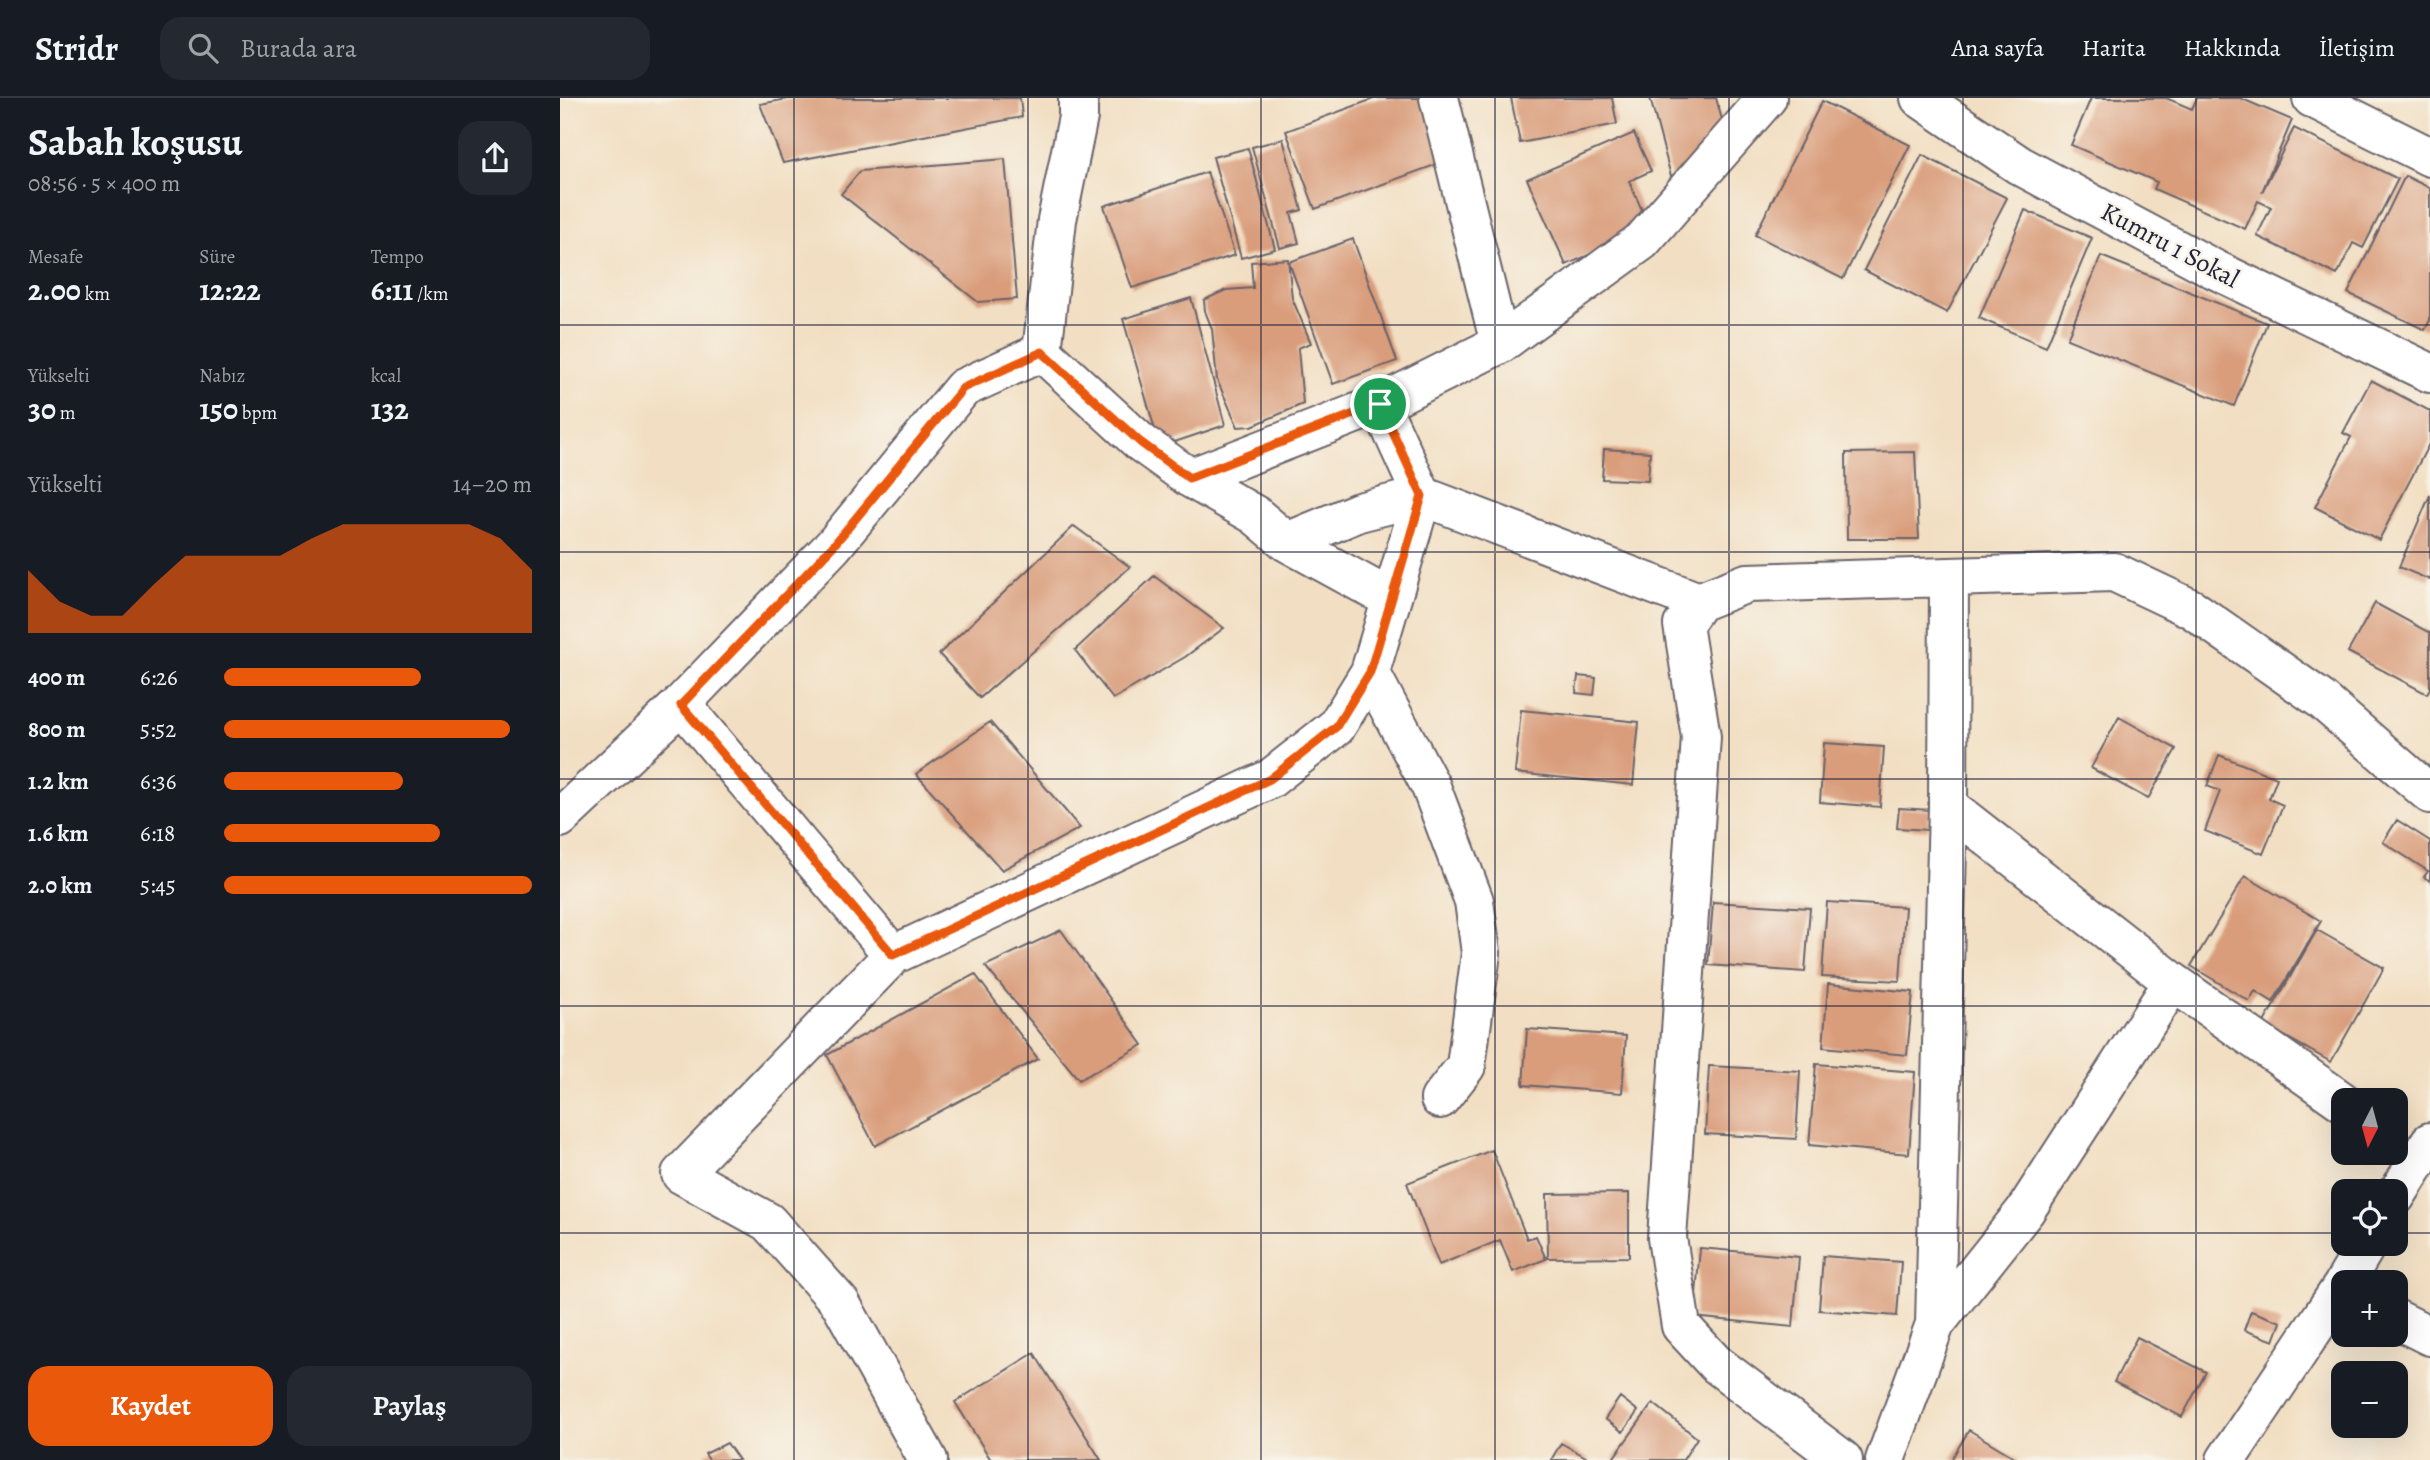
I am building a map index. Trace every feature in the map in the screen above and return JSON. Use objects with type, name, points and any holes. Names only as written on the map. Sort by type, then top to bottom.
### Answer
[{"type":"street","points":[[1042,352],[1057,220],[1079,117],[1078,98]]},
{"type":"street","points":[[1439,98],[1500,344]]},
{"type":"street","points":[[1189,478],[1380,404],[1500,344],[1642,241],[1767,98]]},
{"type":"street","name":"Kumru 1 Sokal","points":[[1920,98],[2019,165],[2214,269],[2430,373]]},
{"type":"street","points":[[2312,98],[2430,157]]},
{"type":"street","points":[[1042,352],[1140,442],[1189,478],[1255,514],[1287,542],[1391,599]]},
{"type":"street","points":[[560,818],[681,705],[833,546],[963,388],[1042,352]]},
{"type":"street","points":[[928,1460],[841,1304],[768,1222],[681,1174],[893,955],[1270,779],[1336,727],[1370,672],[1422,496],[1380,404]]},
{"type":"street","points":[[1287,542],[1359,512],[1422,496],[1699,602]]},
{"type":"street","points":[[1843,1460],[1716,1364],[1681,1326],[1667,1238],[1700,737],[1683,625],[1699,602],[1747,583],[2113,572],[2192,609],[2322,700],[2430,794]]},
{"type":"street","points":[[1935,1324],[1948,807],[1949,578]]},
{"type":"street","points":[[1370,672],[1431,787],[1475,901],[1481,953],[1465,1066],[1440,1099]]},
{"type":"street","points":[[681,705],[893,955]]},
{"type":"street","points":[[1948,807],[2173,982],[2331,1094]]},
{"type":"street","points":[[1885,1460],[1935,1324],[2025,1211],[2173,982]]},
{"type":"street","points":[[2402,1179],[2415,1144]]},
{"type":"street","points":[[2226,1460],[2331,1306]]},
{"type":"street","points":[[2408,1325],[2430,1336]]},
{"type":"building","points":[[793,98],[1020,98],[1022,117],[783,163],[760,104]]},
{"type":"building","points":[[1376,98],[1423,98],[1446,161],[1315,209],[1286,131]]},
{"type":"building","points":[[1511,98],[1612,98],[1617,124],[1520,143]]},
{"type":"building","points":[[1650,98],[1716,98],[1727,138],[1709,166],[1671,176]]},
{"type":"building","points":[[2091,98],[2166,98],[2192,109],[2197,98],[2240,98],[2292,120],[2262,192],[2294,128],[2398,179],[2363,248],[2353,243],[2337,275],[2257,236],[2271,207],[2258,201],[2245,229],[2154,189],[2157,182],[2071,145]]},
{"type":"building","points":[[1822,101],[1910,145],[1843,279],[1755,235]]},
{"type":"building","points":[[1634,133],[1651,171],[1629,181],[1650,228],[1566,265],[1527,179]]},
{"type":"building","points":[[1283,139],[1302,210],[1291,213],[1299,243],[1280,248],[1252,147]]},
{"type":"building","points":[[1248,148],[1275,249],[1241,258],[1213,157]]},
{"type":"building","points":[[1922,155],[2007,198],[1947,313],[1864,270]]},
{"type":"building","points":[[1005,159],[1017,299],[978,302],[841,194],[860,171]]},
{"type":"building","points":[[1207,172],[1235,255],[1132,288],[1104,206]]},
{"type":"building","points":[[2405,176],[2430,188],[2430,320],[2425,330],[2348,293]]},
{"type":"building","points":[[2025,210],[2092,238],[2046,347],[1979,318]]},
{"type":"building","points":[[1353,239],[1397,361],[1333,384],[1289,262]]},
{"type":"building","points":[[2101,256],[2267,323],[2234,406],[2067,339]]},
{"type":"building","points":[[1288,259],[1292,298],[1311,343],[1298,348],[1303,404],[1252,426],[1238,427],[1217,380],[1212,329],[1204,300],[1226,290],[1253,288],[1251,262]]},
{"type":"building","points":[[1191,298],[1225,425],[1160,447],[1123,319]]},
{"type":"building","points":[[2371,380],[2430,411],[2430,442],[2379,540],[2315,507],[2351,437],[2343,433]]},
{"type":"building","points":[[1604,449],[1650,452],[1648,481],[1602,479]]},
{"type":"building","points":[[1915,452],[1919,539],[1847,539],[1846,453]]},
{"type":"building","points":[[2430,495],[2430,580],[2399,567]]},
{"type":"building","points":[[1074,526],[1130,567],[980,698],[939,654]]},
{"type":"building","points":[[1154,576],[1224,628],[1185,657],[1113,699],[1075,650]]},
{"type":"building","points":[[2375,603],[2430,633],[2430,688],[2427,694],[2348,652]]},
{"type":"building","points":[[1578,676],[1596,678],[1594,695],[1576,693]]},
{"type":"building","points":[[1521,710],[1639,722],[1633,785],[1515,773]]},
{"type":"building","points":[[2119,717],[2176,749],[2148,799],[2091,768]]},
{"type":"building","points":[[990,722],[1080,828],[1002,870],[916,774]]},
{"type":"building","points":[[1824,743],[1884,747],[1880,807],[1820,802]]},
{"type":"building","points":[[2219,755],[2277,778],[2269,799],[2283,805],[2263,854],[2205,831],[2220,791],[2207,786]]},
{"type":"building","points":[[1899,808],[1930,810],[1928,830],[1897,828]]},
{"type":"building","points":[[2397,820],[2430,841],[2430,881],[2424,877],[2428,871],[2383,842]]},
{"type":"building","points":[[2245,876],[2321,921],[2273,1002],[2255,991],[2249,1001],[2191,966]]},
{"type":"building","points":[[1713,902],[1810,908],[1805,972],[1708,965]]},
{"type":"building","points":[[1827,902],[1905,907],[1900,981],[1822,977]]},
{"type":"building","points":[[1061,930],[1143,1045],[1079,1080],[985,966]]},
{"type":"building","points":[[2317,930],[2384,968],[2331,1062],[2263,1024]]},
{"type":"building","points":[[975,974],[1038,1059],[875,1146],[827,1055]]},
{"type":"building","points":[[1828,984],[1913,992],[1907,1055],[1823,1047]]},
{"type":"building","points":[[1527,1029],[1626,1036],[1622,1093],[1523,1085]]},
{"type":"building","points":[[1816,1064],[1915,1072],[1909,1154],[1809,1145]]},
{"type":"building","points":[[1709,1066],[1800,1071],[1796,1139],[1705,1134]]},
{"type":"building","points":[[1492,1150],[1527,1239],[1536,1236],[1546,1259],[1513,1272],[1500,1240],[1439,1265],[1407,1183]]},
{"type":"building","points":[[1629,1193],[1629,1257],[1548,1258],[1547,1194]]},
{"type":"building","points":[[1700,1248],[1799,1257],[1793,1327],[1694,1317]]},
{"type":"building","points":[[1823,1256],[1901,1262],[1897,1316],[1819,1310]]},
{"type":"building","points":[[2251,1311],[2281,1322],[2274,1341],[2244,1330]]},
{"type":"building","points":[[2137,1337],[2206,1372],[2182,1417],[2114,1382]]},
{"type":"building","points":[[1034,1353],[1101,1460],[991,1460],[955,1402]]},
{"type":"building","points":[[1620,1397],[1638,1411],[1623,1432],[1605,1419]]},
{"type":"building","points":[[1653,1403],[1697,1438],[1683,1460],[1612,1460]]},
{"type":"building","points":[[1969,1430],[2019,1460],[1951,1460]]},
{"type":"building","points":[[727,1443],[739,1460],[709,1460],[705,1454]]},
{"type":"building","points":[[1561,1443],[1591,1460],[1551,1460]]},
{"type":"route","points":[[1042,352],[1140,442],[1189,478],[1380,404],[1422,496],[1370,672],[1336,727],[1270,779],[893,955],[681,705],[833,546],[963,388],[1042,352]]}]
